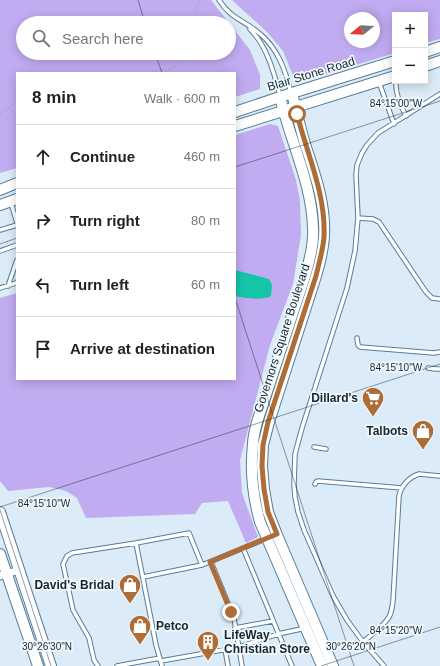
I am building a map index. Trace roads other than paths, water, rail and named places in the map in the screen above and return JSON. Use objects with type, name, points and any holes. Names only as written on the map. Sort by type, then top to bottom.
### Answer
[{"type":"street","points":[[428,51],[440,47]]},
{"type":"street","points":[[428,65],[440,61]]},
{"type":"street","name":"Blair Stone Road","points":[[236,112],[391,63]]},
{"type":"street","points":[[379,80],[383,70],[391,63]]},
{"type":"street","points":[[236,126],[392,77]]},
{"type":"street","name":"Governors Square Boulevard","points":[[292,93],[315,174],[322,206],[324,237],[319,267],[268,422],[263,445],[262,466],[268,512],[333,666]]},
{"type":"street","name":"Governors Square Boulevard","points":[[280,97],[306,184],[311,206],[313,228],[312,250],[257,422],[253,444],[252,479],[254,497],[266,539],[306,628],[319,663]]},
{"type":"street","points":[[0,190],[15,192]]},
{"type":"street","points":[[0,205],[15,192]]},
{"type":"street","points":[[308,263],[319,267]]},
{"type":"street","points":[[0,512],[51,666]]},
{"type":"street","points":[[266,539],[277,534]]},
{"type":"street","points":[[0,554],[3,575],[38,666]]},
{"type":"street","points":[[3,575],[19,570]]},
{"type":"lane","name":"Governors Square Boulevard","points":[[219,0],[225,9],[234,16]]},
{"type":"lane","name":"Governors Square Boulevard","points":[[236,18],[258,32],[272,46],[279,56],[292,93]]},
{"type":"lane","name":"Governors Square Boulevard","points":[[247,25],[254,33],[264,50],[273,72],[280,97]]},
{"type":"lane","points":[[379,80],[394,124]]},
{"type":"lane","points":[[396,84],[402,108],[406,116]]},
{"type":"lane","points":[[384,666],[363,642],[347,620],[333,596],[304,530],[298,512],[294,484],[295,454],[347,288],[355,251],[358,218],[357,165],[367,145],[378,133],[440,94]]},
{"type":"lane","points":[[15,192],[16,208]]},
{"type":"lane","points":[[358,218],[373,219],[379,222],[429,296],[440,300]]},
{"type":"lane","points":[[0,230],[16,224]]},
{"type":"lane","points":[[0,250],[16,245]]},
{"type":"lane","points":[[8,286],[16,263]]},
{"type":"lane","points":[[0,288],[16,283]]},
{"type":"lane","points":[[357,338],[358,345],[360,347],[434,353],[440,352]]},
{"type":"lane","points":[[428,368],[440,368]]},
{"type":"lane","points":[[313,395],[329,401]]},
{"type":"lane","points":[[314,447],[326,449]]},
{"type":"lane","points":[[363,642],[385,623],[391,613],[401,490],[416,475],[440,476]]},
{"type":"lane","points":[[315,484],[318,481],[402,488]]},
{"type":"lane","points":[[98,666],[94,660],[89,638],[73,610],[63,564],[67,556],[72,553],[189,533],[202,565]]},
{"type":"lane","points":[[143,577],[202,565],[266,539]]},
{"type":"lane","points":[[136,543],[156,645],[162,666]]},
{"type":"lane","points":[[243,548],[292,666]]},
{"type":"lane","points":[[210,562],[234,618],[242,666]]},
{"type":"lane","points":[[235,628],[273,621]]},
{"type":"lane","points":[[117,666],[225,650],[278,634],[306,628]]},
{"type":"lane","points":[[225,650],[228,666]]},
{"type":"lane","points":[[378,660],[379,666]]},
{"type":"place","name":"Dillard's","points":[[373,418]]},
{"type":"place","name":"Talbots","points":[[423,450]]},
{"type":"place","name":"David's Bridal","points":[[130,604]]},
{"type":"place","name":"Petco","points":[[140,646]]},
{"type":"place","name":"LifeWay Christian Store","points":[[208,662]]}]
